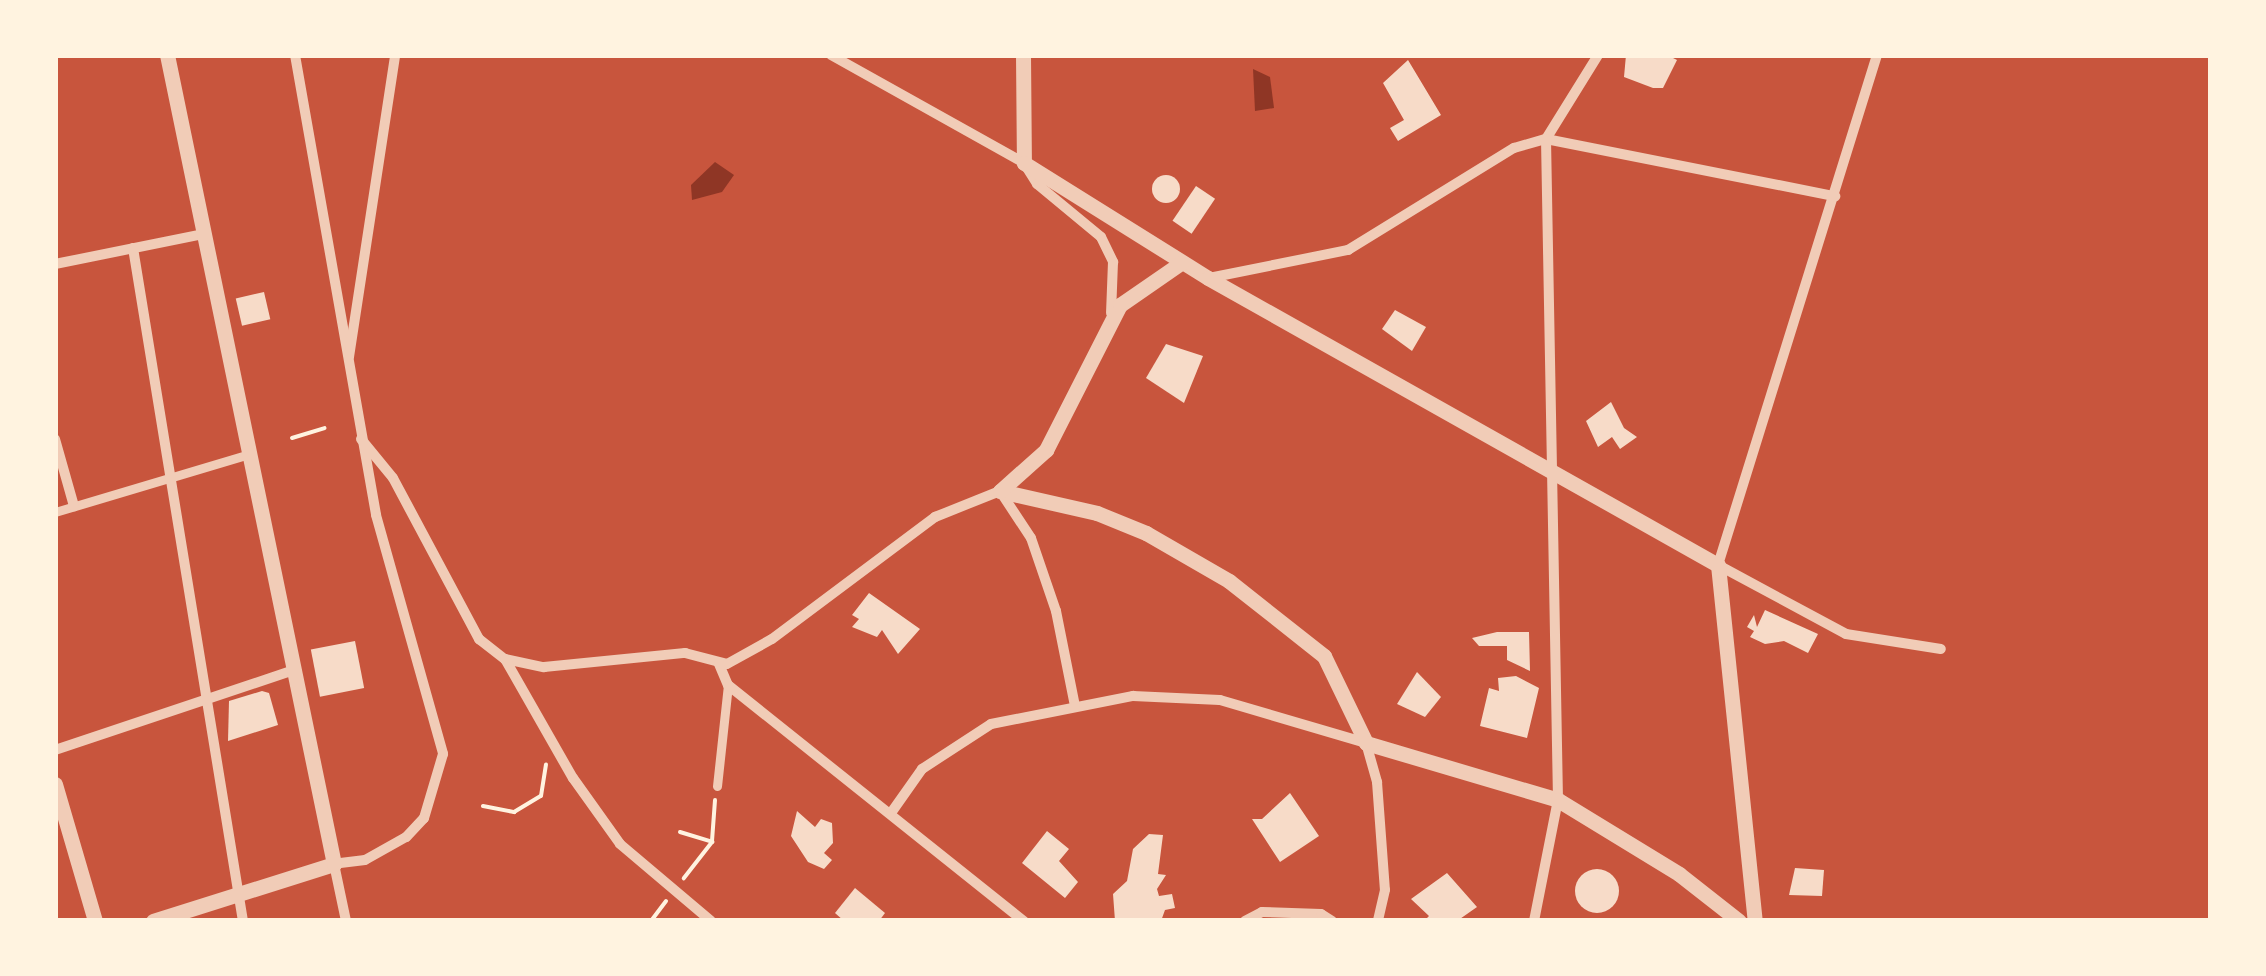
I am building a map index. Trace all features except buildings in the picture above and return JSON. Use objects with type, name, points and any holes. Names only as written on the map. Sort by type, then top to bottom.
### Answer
[{"type":"street","points":[[167,55],[346,921]]},
{"type":"street","points":[[153,921],[334,864],[365,860],[406,836],[424,818],[441,776],[439,731],[376,515],[295,55]]},
{"type":"street","points":[[348,368],[395,55]]},
{"type":"street","points":[[831,55],[1024,163],[1208,278],[1549,472],[1846,634],[1941,649]]},
{"type":"street","points":[[1024,55],[1024,163],[1038,184],[1092,226],[1108,249],[1115,276],[1109,325]]},
{"type":"street","points":[[1534,921],[1558,800],[1549,472],[1546,139],[1598,55]]},
{"type":"street","points":[[1754,921],[1718,565],[1878,55]]},
{"type":"street","points":[[1208,278],[1348,250],[1514,148],[1546,139],[1835,196]]},
{"type":"street","points":[[55,264],[204,234]]},
{"type":"street","points":[[1108,249],[1112,236],[1137,235]]},
{"type":"street","points":[[133,248],[210,696],[243,921]]},
{"type":"street","points":[[505,659],[544,666],[685,653],[719,664],[772,639],[934,517],[1000,490],[1046,450],[1120,305],[1182,262]]},
{"type":"street","points":[[55,439],[74,506]]},
{"type":"street","points":[[362,439],[393,478],[479,639],[505,659],[572,778],[620,844],[710,921]]},
{"type":"street","points":[[55,512],[249,454]]},
{"type":"street","points":[[1000,490],[1031,538],[1056,611],[1075,706]]},
{"type":"street","points":[[1000,490],[1113,520],[1228,581],[1324,656],[1366,743],[1376,782],[1385,890],[1378,921]]},
{"type":"street","points":[[719,664],[728,685],[1024,921]]},
{"type":"street","points":[[55,750],[294,670]]},
{"type":"street","points":[[716,791],[728,685]]},
{"type":"street","points":[[891,813],[947,747],[991,724],[1133,696],[1220,700],[1558,800],[1679,874],[1739,921]]},
{"type":"street","points":[[55,784],[96,921]]},
{"type":"street","points":[[1245,921],[1262,912],[1321,914],[1332,921]]},
{"type":"path","points":[[292,438],[324,428]]},
{"type":"path","points":[[483,806],[514,812],[541,796],[546,762]]},
{"type":"path","points":[[705,851],[712,842],[716,791]]},
{"type":"path","points":[[680,832],[712,842]]},
{"type":"shaded area","points":[[1253,69],[1270,77],[1274,108],[1255,111]]},
{"type":"shaded area","points":[[715,162],[734,175],[722,192],[692,200],[691,185]]}]
